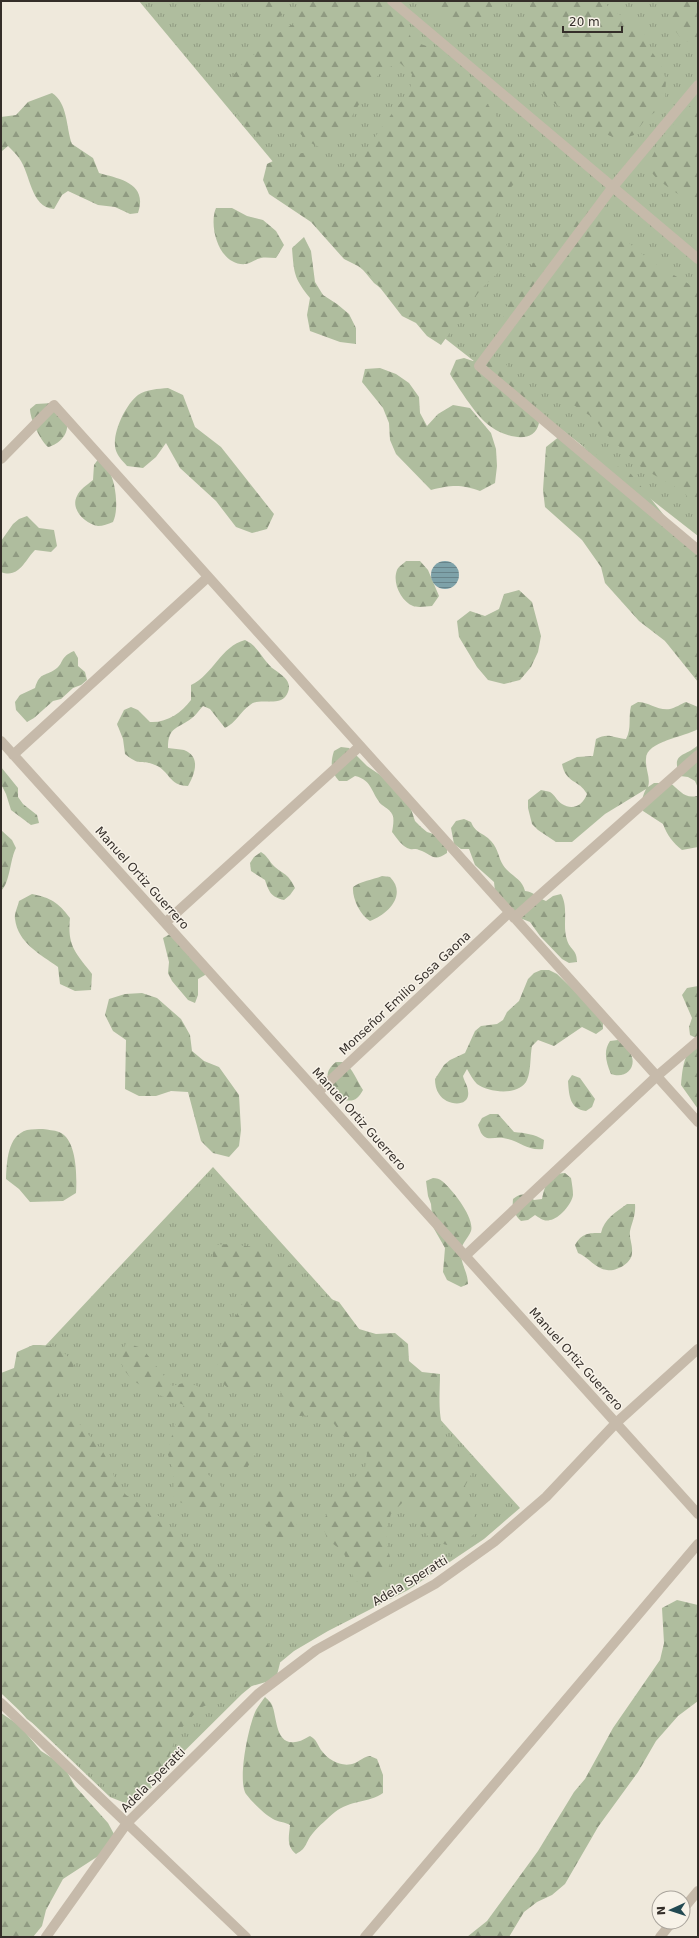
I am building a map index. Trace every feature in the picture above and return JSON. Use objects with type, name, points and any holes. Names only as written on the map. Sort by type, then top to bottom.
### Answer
[{"type":"street","points":[[392,1],[612,188],[698,258]]},
{"type":"street","points":[[698,85],[612,188],[479,366],[698,550]]},
{"type":"street","points":[[1,459],[54,405],[698,1122]]},
{"type":"street","points":[[13,755],[208,577]]},
{"type":"street","name":"Manuel Ortiz Guerrero","points":[[1,741],[698,1514]]},
{"type":"street","points":[[165,923],[360,746]]},
{"type":"street","name":"Monseñor Emilio Sosa Gaona","points":[[318,1092],[512,915],[698,755]]},
{"type":"street","points":[[465,1256],[657,1076],[698,1041]]},
{"type":"street","name":"Adela Speratti","points":[[46,1937],[127,1823],[258,1694],[316,1650],[435,1584],[494,1542],[546,1497],[616,1423],[698,1349]]},
{"type":"street","points":[[365,1937],[698,1544]]},
{"type":"street","points":[[1,1703],[246,1937]]},
{"type":"street","points":[[691,1899],[698,1891]]},
{"type":"green space","points":[[139,1],[698,1],[698,536],[374,283]]},
{"type":"green space","points":[[252,1],[280,1],[284,6],[283,14],[276,19],[265,15]]},
{"type":"green space","points":[[311,1],[387,1],[401,10],[412,41],[444,52],[457,62],[518,146],[524,163],[521,179],[508,189],[494,220],[509,250],[505,266],[481,289],[441,345],[427,336],[416,323],[402,316],[371,276],[358,266],[344,259],[311,222],[269,194],[263,180],[267,164],[301,153],[314,153],[324,166],[338,175],[363,156],[381,128],[410,90],[412,74],[400,63],[384,69],[373,81],[346,126],[321,148],[307,141],[296,129],[279,129],[264,138],[250,132],[240,119],[227,91],[233,76],[243,63],[256,53],[266,41],[293,24],[301,10]]},
{"type":"green space","points":[[428,1],[500,1],[495,3],[475,30],[458,30]]},
{"type":"green space","points":[[528,1],[604,1],[609,8],[637,25],[647,37],[652,52],[661,65],[666,80],[665,97],[656,111],[644,121],[634,135],[619,140],[591,127],[548,99],[515,60],[520,35],[532,12]]},
{"type":"green space","points":[[670,1],[698,1],[698,44],[682,40],[672,26]]},
{"type":"green space","points":[[52,93],[57,97],[64,109],[72,144],[93,158],[99,173],[123,180],[136,189],[139,195],[140,203],[138,213],[130,214],[115,207],[98,205],[68,191],[62,195],[54,209],[46,207],[40,202],[32,189],[23,165],[17,155],[8,146],[2,151],[1,155],[1,117],[16,115],[28,102]]},
{"type":"green space","points":[[698,97],[698,208],[658,180],[647,167],[662,137]]},
{"type":"green space","points":[[216,208],[232,208],[247,216],[263,220],[276,231],[284,245],[276,258],[261,258],[246,264],[237,263],[229,259],[223,253],[215,235],[214,216]]},
{"type":"green space","points":[[585,208],[610,220],[629,242],[643,255],[698,289],[698,513],[684,492],[642,468],[605,433],[595,419],[526,374],[504,348],[503,312],[529,269],[549,242],[564,233]]},
{"type":"green space","points":[[304,237],[311,251],[315,282],[323,295],[349,314],[356,328],[356,344],[340,342],[310,331],[307,315],[310,298],[298,280],[293,264],[292,248]]},
{"type":"green space","points":[[489,356],[504,362],[535,400],[534,415],[539,423],[536,431],[530,435],[515,437],[506,435],[491,427],[476,412],[450,374],[456,360],[464,358],[473,361]]},
{"type":"green space","points":[[380,368],[396,374],[409,383],[419,397],[420,413],[427,426],[438,414],[453,405],[470,408],[491,433],[496,449],[497,466],[495,483],[480,491],[467,487],[456,486],[431,490],[396,454],[390,440],[389,423],[383,408],[362,382],[365,369]]},
{"type":"green space","points":[[168,388],[183,395],[195,427],[221,447],[274,514],[267,529],[252,533],[236,527],[216,501],[180,468],[166,443],[156,457],[143,468],[127,466],[119,457],[115,447],[115,439],[120,422],[128,406],[141,393]]},
{"type":"green space","points":[[53,403],[65,419],[67,429],[66,433],[61,439],[48,447],[36,429],[30,409],[36,404]]},
{"type":"green space","points":[[560,436],[575,442],[631,474],[683,539],[698,551],[698,682],[665,641],[639,621],[605,583],[601,567],[582,540],[545,507],[543,490],[546,447]]},
{"type":"green space","points":[[99,458],[108,469],[113,482],[116,496],[116,511],[113,522],[98,526],[88,522],[80,515],[77,511],[75,501],[80,491],[93,480],[94,465]]},
{"type":"green space","points":[[27,516],[39,528],[54,530],[57,546],[51,552],[35,550],[17,571],[12,573],[1,572],[1,541],[13,524],[19,519]]},
{"type":"green space","points":[[406,561],[420,561],[428,570],[439,596],[432,606],[415,607],[409,604],[401,596],[397,586],[396,575],[399,567]]},
{"type":"green space","points":[[519,590],[532,602],[541,636],[538,652],[531,667],[520,680],[504,684],[488,680],[477,667],[459,637],[457,621],[470,611],[485,616],[499,609],[504,594]]},
{"type":"green space","points":[[245,640],[254,646],[267,663],[286,679],[289,688],[285,697],[281,700],[259,702],[250,705],[229,726],[225,728],[210,709],[203,706],[192,718],[175,729],[168,741],[168,748],[184,750],[190,753],[195,762],[194,772],[188,786],[173,781],[160,767],[151,763],[138,762],[125,754],[123,739],[117,724],[124,710],[131,707],[138,710],[150,722],[168,719],[183,709],[191,700],[191,685],[205,675],[230,648]]},
{"type":"green space","points":[[74,651],[78,658],[78,666],[85,672],[87,680],[81,685],[73,688],[61,699],[53,701],[34,718],[27,722],[16,710],[15,702],[20,695],[35,688],[41,677],[57,668],[64,657]]},
{"type":"green space","points":[[638,702],[666,709],[686,702],[698,707],[698,729],[667,740],[652,748],[648,753],[646,763],[649,780],[648,787],[654,783],[670,783],[685,795],[693,797],[697,796],[698,790],[698,847],[682,850],[666,832],[663,824],[643,811],[642,800],[646,789],[605,814],[572,842],[556,842],[538,830],[532,824],[528,808],[528,800],[541,790],[550,792],[560,803],[566,806],[574,807],[580,804],[587,794],[584,789],[566,775],[562,764],[577,757],[593,756],[596,739],[600,737],[608,736],[626,739],[629,731],[631,706]]},
{"type":"green space","points":[[698,745],[698,788],[695,781],[688,777],[680,776],[677,763],[681,756]]},
{"type":"green space","points":[[341,747],[349,748],[367,766],[402,790],[407,797],[415,821],[427,832],[443,837],[447,844],[447,853],[435,858],[418,849],[407,848],[392,832],[393,816],[390,811],[378,801],[369,784],[361,778],[355,776],[347,781],[339,781],[336,778],[332,767],[332,759],[334,751]]},
{"type":"green space","points":[[1,767],[18,788],[18,797],[23,804],[37,815],[39,823],[31,825],[11,810],[1,784]]},
{"type":"green space","points":[[464,819],[471,822],[477,831],[491,841],[496,847],[503,865],[519,880],[525,891],[546,901],[553,896],[561,894],[565,905],[565,928],[567,940],[576,954],[577,962],[569,963],[562,959],[540,936],[530,922],[515,916],[495,891],[494,882],[475,865],[469,849],[461,849],[454,844],[451,828],[456,821]]},
{"type":"green space","points":[[1,830],[12,840],[16,848],[8,877],[1,891]]},
{"type":"green space","points":[[261,852],[275,867],[290,879],[295,888],[284,900],[273,896],[269,891],[265,880],[251,871],[250,863],[254,857]]},
{"type":"green space","points":[[382,876],[390,877],[395,883],[397,890],[396,897],[394,903],[384,914],[370,921],[363,915],[357,906],[353,887]]},
{"type":"green space","points":[[32,894],[44,897],[58,904],[70,918],[69,928],[71,943],[77,955],[92,974],[91,990],[75,991],[60,984],[58,967],[31,947],[20,935],[15,919],[19,901]]},
{"type":"green space","points":[[170,934],[206,967],[205,975],[198,979],[198,995],[195,1003],[188,1000],[172,981],[168,973],[169,962],[163,938]]},
{"type":"green space","points":[[541,970],[549,970],[557,974],[603,1021],[603,1029],[596,1034],[582,1027],[554,1046],[538,1040],[532,1046],[527,1080],[518,1089],[511,1091],[496,1091],[482,1087],[477,1084],[467,1069],[463,1076],[468,1089],[468,1097],[466,1100],[462,1103],[452,1103],[442,1098],[437,1091],[435,1079],[444,1065],[450,1060],[465,1053],[475,1031],[481,1026],[497,1024],[503,1020],[507,1012],[519,1001],[528,979],[534,973]]},
{"type":"green space","points":[[698,986],[698,1039],[690,1035],[689,1027],[692,1018],[682,995],[687,988]]},
{"type":"green space","points":[[142,993],[157,998],[181,1019],[190,1035],[192,1051],[204,1061],[219,1067],[239,1095],[241,1130],[239,1146],[229,1157],[213,1153],[201,1141],[188,1092],[171,1091],[156,1096],[139,1096],[125,1089],[126,1040],[113,1031],[105,1015],[109,999],[125,994]]},
{"type":"green space","points":[[618,1040],[629,1051],[633,1061],[630,1070],[622,1075],[611,1074],[606,1053],[606,1049],[610,1041]]},
{"type":"green space","points":[[698,1041],[698,1109],[681,1085],[683,1066],[689,1051]]},
{"type":"green space","points":[[336,1062],[344,1062],[347,1065],[363,1090],[355,1099],[350,1101],[344,1100],[329,1082],[328,1072]]},
{"type":"green space","points":[[572,1075],[580,1078],[595,1099],[592,1107],[586,1111],[577,1108],[571,1101],[568,1081]]},
{"type":"green space","points":[[490,1114],[498,1114],[514,1132],[537,1136],[544,1140],[543,1149],[527,1147],[509,1139],[487,1138],[483,1136],[478,1125],[482,1118]]},
{"type":"green space","points":[[43,1129],[57,1131],[65,1136],[73,1150],[76,1168],[76,1193],[63,1201],[30,1202],[19,1189],[6,1179],[9,1150],[15,1138],[20,1133],[27,1130]]},
{"type":"green space","points":[[213,1167],[520,1508],[484,1539],[408,1590],[328,1631],[294,1651],[242,1694],[137,1798],[125,1803],[110,1797],[1,1693],[1,1393]]},
{"type":"green space","points":[[565,1173],[571,1178],[573,1195],[570,1203],[564,1210],[554,1219],[544,1220],[535,1215],[528,1220],[521,1221],[514,1211],[513,1199],[524,1195],[534,1200],[542,1199],[544,1189],[548,1181],[559,1174]]},
{"type":"green space","points":[[433,1178],[441,1180],[457,1197],[470,1219],[471,1231],[461,1250],[461,1258],[468,1284],[461,1287],[447,1280],[443,1272],[445,1248],[433,1227],[431,1204],[428,1196],[426,1181]]},
{"type":"green space","points":[[627,1204],[635,1204],[635,1208],[630,1231],[632,1250],[631,1257],[623,1266],[615,1270],[603,1269],[578,1253],[575,1245],[580,1238],[586,1234],[601,1233],[608,1220]]},
{"type":"green space","points":[[229,1244],[262,1248],[290,1266],[309,1291],[339,1302],[359,1329],[376,1334],[395,1333],[408,1344],[409,1361],[422,1372],[440,1374],[440,1414],[445,1434],[457,1449],[471,1455],[473,1471],[465,1486],[475,1517],[475,1533],[463,1544],[447,1545],[432,1541],[421,1528],[416,1513],[403,1502],[391,1514],[386,1530],[387,1546],[391,1561],[385,1576],[370,1583],[355,1581],[343,1551],[329,1541],[322,1526],[329,1509],[339,1494],[351,1480],[365,1469],[367,1453],[352,1447],[331,1420],[316,1415],[300,1416],[283,1397],[276,1374],[243,1391],[232,1390],[219,1380],[217,1362],[220,1346],[244,1301],[237,1285],[212,1263],[214,1245]]},
{"type":"green space","points":[[126,1343],[142,1348],[172,1386],[187,1382],[204,1389],[209,1422],[225,1420],[253,1437],[256,1453],[247,1468],[213,1468],[201,1471],[214,1478],[225,1491],[219,1507],[205,1511],[174,1500],[173,1469],[167,1452],[177,1419],[184,1405],[156,1394],[129,1376],[123,1368],[121,1359]]},
{"type":"green space","points":[[33,1345],[47,1345],[61,1350],[74,1364],[71,1380],[57,1387],[61,1402],[103,1452],[111,1467],[116,1483],[126,1495],[155,1513],[167,1523],[175,1538],[203,1554],[224,1580],[266,1603],[267,1619],[265,1635],[270,1650],[280,1663],[276,1679],[245,1688],[200,1708],[177,1733],[160,1779],[148,1791],[134,1797],[118,1793],[104,1784],[68,1748],[27,1719],[16,1706],[1,1693],[1,1373],[14,1368],[17,1352]]},
{"type":"green space","points":[[273,1490],[289,1491],[298,1504],[296,1536],[283,1547],[269,1538],[264,1504]]},
{"type":"green space","points":[[677,1600],[698,1605],[698,1701],[678,1716],[656,1741],[638,1772],[598,1827],[565,1884],[552,1895],[537,1902],[524,1912],[509,1937],[467,1937],[487,1921],[538,1851],[574,1792],[585,1779],[613,1728],[660,1660],[664,1643],[662,1608]]},
{"type":"green space","points":[[265,1697],[270,1702],[274,1710],[280,1735],[288,1742],[297,1742],[310,1736],[316,1741],[324,1754],[336,1762],[346,1765],[355,1763],[370,1756],[377,1759],[383,1775],[383,1793],[372,1798],[347,1805],[335,1812],[315,1830],[310,1836],[305,1847],[296,1854],[289,1844],[290,1825],[275,1820],[258,1808],[246,1794],[244,1787],[243,1765],[247,1739],[256,1710]]},
{"type":"green space","points":[[1,1713],[19,1725],[41,1751],[55,1760],[67,1772],[75,1786],[108,1823],[115,1836],[106,1851],[63,1879],[46,1910],[42,1926],[33,1937],[1,1937]]},
{"type":"water","points":[[445,561],[455,565],[459,575],[455,585],[445,589],[435,585],[431,575],[435,565]]}]
